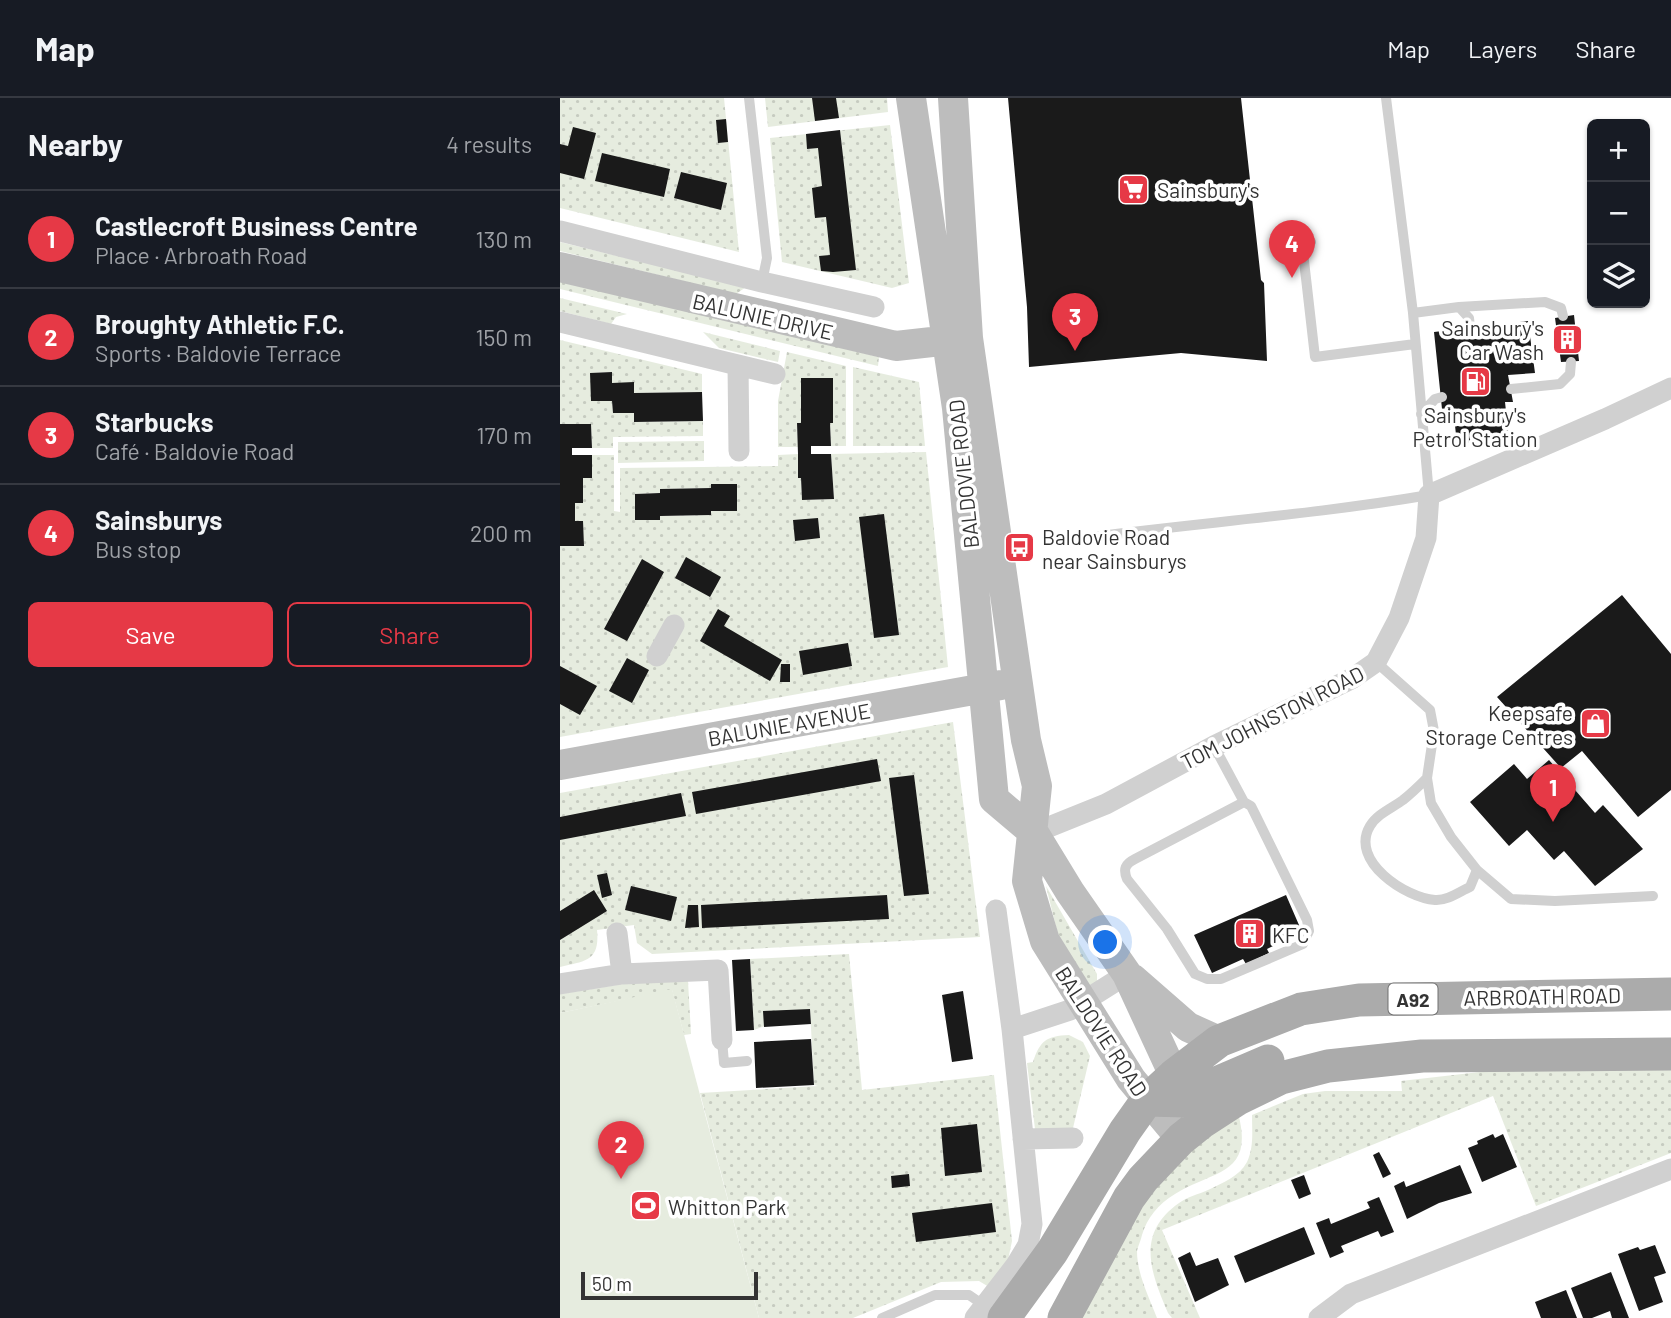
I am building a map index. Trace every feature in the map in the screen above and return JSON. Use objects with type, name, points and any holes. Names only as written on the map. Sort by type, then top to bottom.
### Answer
[{"type":"main road","name":"BALDOVIE ROAD","points":[[911,98],[958,340],[1026,740],[1037,786],[1027,881],[1045,941],[1131,1079],[1147,1100],[1185,1110]]},
{"type":"main road","name":"BALDOVIE ROAD","points":[[953,98],[957,408],[994,799],[1034,833],[1070,892],[1127,974],[1185,1110]]},
{"type":"main road","name":"BALUNIE DRIVE","points":[[560,267],[896,346],[958,340]]},
{"type":"main road","name":"BALUNIE AVENUE","points":[[560,765],[1018,682]]},
{"type":"main road","name":"BALDOVIE ROAD","points":[[1127,974],[1188,1027],[1219,1041]]},
{"type":"main road","name":"ARBROATH ROAD","points":[[1064,1318],[1129,1198],[1143,1180],[1185,1110],[1219,1041],[1301,1009],[1359,1000],[1671,994]]},
{"type":"main road","name":"ARBROATH ROAD","points":[[1185,1110],[1219,1082],[1260,1063],[1319,1049],[1355,1048],[1422,1056],[1671,1054]]},
{"type":"main road","name":"ARBROATH ROAD","points":[[988,1314],[1052,1252],[1125,1131],[1147,1100],[1185,1110]]},
{"type":"street","points":[[560,231],[874,307]]},
{"type":"street","points":[[755,314],[762,282]]},
{"type":"street","points":[[560,322],[775,374]]},
{"type":"street","points":[[738,365],[739,451]]},
{"type":"street","points":[[1429,495],[1671,388]]},
{"type":"street","name":"TOM JOHNSTON ROAD","points":[[1034,833],[1106,804],[1214,746],[1353,678],[1376,662],[1399,618],[1426,538],[1429,495]]},
{"type":"street","points":[[657,656],[674,625]]},
{"type":"street","points":[[988,1314],[1028,1245],[1032,1224],[1012,1030],[996,911]]},
{"type":"street","points":[[617,933],[622,974]]},
{"type":"street","points":[[560,984],[622,974],[718,970],[722,1040]]},
{"type":"street","points":[[1012,1030],[1083,1004],[1127,974]]},
{"type":"street","points":[[1023,1139],[1073,1138]]},
{"type":"street","points":[[1319,1318],[1351,1294],[1671,1169]]},
{"type":"lane","points":[[749,98],[767,258],[762,282]]},
{"type":"lane","points":[[1076,540],[1187,524],[1333,510],[1429,495],[1413,313],[1385,98]]},
{"type":"lane","points":[[1311,242],[1304,245],[1303,252],[1315,356],[1415,344]]},
{"type":"lane","points":[[1413,313],[1459,307],[1545,302],[1561,308],[1563,316]]},
{"type":"lane","points":[[1459,307],[1469,318],[1470,327]]},
{"type":"lane","points":[[1511,390],[1559,384],[1570,374],[1571,362]]},
{"type":"lane","points":[[1421,414],[1436,399],[1442,397]]},
{"type":"lane","points":[[1376,662],[1430,710],[1434,731],[1427,778],[1431,803],[1451,837],[1476,870],[1511,899],[1555,901],[1653,896]]},
{"type":"lane","points":[[1214,746],[1244,802],[1254,811],[1307,919],[1309,931],[1303,944],[1221,979],[1207,979],[1195,974],[1167,929],[1127,879],[1124,870],[1127,864],[1135,859],[1244,802]]},
{"type":"lane","points":[[1427,778],[1369,827],[1366,851],[1384,877],[1406,890],[1433,900],[1445,900],[1470,887],[1476,870]]},
{"type":"lane","points":[[722,1040],[724,1063],[747,1061]]},
{"type":"lane","points":[[882,1318],[895,1315],[935,1295],[969,1295],[988,1314]]},
{"type":"shaded area","points":[[560,98],[724,98],[739,252],[560,208]]},
{"type":"shaded area","points":[[765,98],[887,98],[888,112],[768,127]]},
{"type":"shaded area","points":[[890,125],[909,283],[892,288],[782,262],[770,138]]},
{"type":"shaded area","points":[[560,242],[746,287],[736,294],[560,251]]},
{"type":"shaded area","points":[[560,280],[879,357],[878,366],[560,289]]},
{"type":"shaded area","points":[[560,298],[627,314],[616,317],[611,324],[560,311]]},
{"type":"shaded area","points":[[703,332],[780,351],[778,362],[719,348]]},
{"type":"shaded area","points":[[560,340],[702,374],[702,392],[634,393],[633,383],[612,383],[612,372],[591,373],[612,401],[613,412],[634,413],[635,422],[703,421],[703,436],[613,437],[613,448],[592,448],[591,424],[560,424]]},
{"type":"shaded area","points":[[787,352],[846,366],[846,446],[831,446],[832,378],[801,378],[798,447],[778,447],[778,401]]},
{"type":"shaded area","points":[[853,367],[919,382],[925,446],[853,446]]},
{"type":"shaded area","points":[[704,441],[704,461],[618,463],[618,442]]},
{"type":"shaded area","points":[[926,452],[948,667],[560,737],[560,546],[583,545],[583,522],[575,521],[575,503],[583,503],[583,478],[592,478],[592,455],[614,455],[614,511],[620,512],[620,468],[778,466],[778,455],[798,454],[802,500],[834,499],[831,454]],"holes":[[[711,484],[737,485],[737,510],[711,511],[711,515],[660,516],[660,520],[635,520],[635,494],[660,493],[660,489],[711,488]]]},
{"type":"shaded area","points":[[953,722],[980,937],[652,954],[637,943],[634,925],[597,930],[596,948],[589,958],[560,967],[560,793]]},
{"type":"shaded area","points":[[1046,886],[1097,974],[1097,985],[1089,987],[1058,935]]},
{"type":"shaded area","points":[[849,954],[862,1090],[994,1075],[1012,1241],[1008,1260],[989,1287],[979,1281],[941,1282],[853,1318],[759,1318],[700,1093],[818,1086],[814,1085],[810,1009],[754,1030],[750,959]]},
{"type":"shaded area","points":[[688,981],[691,1034],[684,1035],[672,990],[560,1013],[560,994],[629,983]]},
{"type":"shaded area","name":"Whitton Park","points":[[672,989],[759,1318],[560,1318],[560,1013]]},
{"type":"shaded area","points":[[1069,1035],[1083,1042],[1090,1056],[1073,1128],[1035,1129],[1027,1063],[1033,1062],[1041,1044],[1049,1038]]},
{"type":"shaded area","points":[[1671,1066],[1671,1153],[1536,1206],[1493,1096],[1162,1230],[1200,1318],[1172,1318],[1168,1313],[1152,1269],[1152,1241],[1156,1228],[1165,1215],[1179,1203],[1235,1176],[1244,1167],[1251,1151],[1252,1115],[1303,1094],[1325,1091],[1402,1091],[1401,1081],[1515,1068]]},
{"type":"shaded area","points":[[1238,1113],[1242,1134],[1241,1149],[1236,1160],[1227,1168],[1163,1202],[1144,1229],[1137,1251],[1139,1268],[1157,1318],[1081,1318],[1141,1205],[1188,1150]]},
{"type":"building","points":[[812,98],[836,98],[839,118],[815,121]]},
{"type":"building","name":"Sainsbury's","points":[[1008,98],[1241,98],[1261,280],[1264,283],[1267,361],[1181,353],[1029,367],[1027,307]]},
{"type":"building","points":[[726,119],[728,142],[718,143],[716,120]]},
{"type":"building","points":[[573,127],[596,133],[584,179],[560,173],[560,144],[568,146]]},
{"type":"building","points":[[840,130],[856,270],[821,271],[819,256],[830,255],[826,217],[815,218],[812,188],[822,186],[818,148],[807,149],[806,134]]},
{"type":"building","points":[[602,153],[670,169],[664,197],[595,181]]},
{"type":"building","points":[[681,172],[727,183],[721,210],[674,198]]},
{"type":"building","name":"Sainsbury's Car Wash","points":[[1574,315],[1579,361],[1561,362],[1555,318]]},
{"type":"building","name":"Sainsbury's Petrol Station","points":[[1528,321],[1535,373],[1508,375],[1513,402],[1505,402],[1509,439],[1457,444],[1453,407],[1442,409],[1434,332]]},
{"type":"building","points":[[612,372],[612,383],[634,382],[634,393],[702,392],[703,421],[634,422],[634,413],[613,413],[612,401],[591,401],[590,373]]},
{"type":"building","points":[[801,378],[833,378],[831,446],[811,446],[811,454],[831,454],[834,499],[802,500],[801,478],[798,478],[797,423],[801,423]]},
{"type":"building","points":[[560,424],[591,424],[592,448],[572,448],[572,455],[592,455],[592,478],[583,478],[583,503],[575,503],[575,521],[583,521],[584,546],[560,546]]},
{"type":"building","points":[[711,484],[737,484],[737,511],[711,511],[711,515],[660,516],[660,520],[635,520],[635,494],[660,493],[660,489],[711,488]]},
{"type":"building","points":[[884,514],[899,635],[874,638],[859,517]]},
{"type":"building","points":[[818,518],[820,538],[795,541],[793,520]]},
{"type":"building","points":[[686,557],[721,577],[710,597],[675,578]]},
{"type":"building","points":[[642,559],[664,572],[627,641],[604,629]]},
{"type":"building","name":"Keepsafe Storage Centres","points":[[1622,595],[1671,654],[1671,790],[1638,817],[1582,751],[1561,768],[1497,697]]},
{"type":"building","points":[[718,609],[730,616],[724,626],[782,660],[770,681],[700,641]]},
{"type":"building","points":[[848,643],[852,666],[803,675],[799,651]]},
{"type":"building","points":[[627,658],[649,670],[632,703],[609,691]]},
{"type":"building","points":[[781,664],[790,664],[790,682],[780,682]]},
{"type":"building","points":[[560,666],[597,686],[580,715],[560,704]]},
{"type":"building","points":[[877,759],[881,781],[696,814],[692,792]]},
{"type":"building","points":[[1549,760],[1595,813],[1603,805],[1643,849],[1595,886],[1564,851],[1554,860],[1527,830],[1509,846],[1470,802],[1514,764],[1527,779]]},
{"type":"building","points":[[914,775],[929,894],[904,896],[889,778]]},
{"type":"building","points":[[681,793],[686,816],[560,840],[560,817]]},
{"type":"building","points":[[607,873],[612,895],[602,898],[597,875]]},
{"type":"building","points":[[631,886],[677,897],[671,921],[625,910]]},
{"type":"building","points":[[594,890],[607,911],[560,940],[560,911]]},
{"type":"building","points":[[887,895],[889,919],[702,928],[701,905]]},
{"type":"building","name":"KFC","points":[[1286,895],[1302,932],[1267,949],[1269,953],[1246,964],[1243,959],[1212,973],[1194,935]]},
{"type":"building","points":[[688,905],[698,905],[699,927],[685,928]]},
{"type":"building","points":[[750,959],[754,1030],[736,1031],[732,960]]},
{"type":"building","points":[[963,991],[973,1059],[952,1062],[942,995]]},
{"type":"building","points":[[810,1009],[811,1024],[764,1027],[763,1011]]},
{"type":"building","points":[[811,1039],[814,1085],[756,1088],[754,1042]]},
{"type":"building","points":[[977,1124],[982,1172],[945,1176],[941,1128]]},
{"type":"building","points":[[1493,1134],[1495,1138],[1503,1134],[1517,1167],[1482,1182],[1468,1148]]},
{"type":"building","points":[[1379,1152],[1391,1174],[1383,1178],[1373,1155]]},
{"type":"building","points":[[1460,1165],[1472,1193],[1439,1203],[1407,1219],[1394,1186],[1404,1181],[1406,1187]]},
{"type":"building","points":[[909,1174],[910,1186],[892,1188],[891,1176]]},
{"type":"building","points":[[1304,1175],[1311,1194],[1299,1199],[1291,1180]]},
{"type":"building","points":[[1379,1197],[1394,1232],[1381,1237],[1378,1231],[1341,1246],[1344,1252],[1330,1258],[1316,1223],[1329,1218],[1331,1224],[1370,1208],[1367,1202]]},
{"type":"building","points":[[992,1203],[996,1232],[916,1242],[912,1213]]},
{"type":"building","points":[[1304,1227],[1315,1254],[1245,1283],[1234,1256]]},
{"type":"building","points":[[1655,1245],[1666,1273],[1654,1277],[1663,1302],[1639,1311],[1618,1254]]},
{"type":"building","points":[[1190,1252],[1196,1266],[1218,1258],[1229,1285],[1195,1302],[1178,1258]]},
{"type":"building","points":[[1611,1272],[1629,1318],[1612,1318],[1610,1311],[1592,1318],[1583,1318],[1571,1288]]},
{"type":"building","points":[[1566,1290],[1577,1318],[1541,1318],[1535,1302]]},
{"type":"place","name":"Sainsbury's","points":[[1134,189]]},
{"type":"place","name":"Sainsburys","points":[[1292,278]]},
{"type":"place","name":"Sainsbury's Car Wash","points":[[1567,339]]},
{"type":"place","name":"Starbucks","points":[[1075,351]]},
{"type":"place","name":"Sainsbury's Petrol Station","points":[[1475,382]]},
{"type":"place","name":"Baldovie Road near Sainsburys","points":[[1019,548]]},
{"type":"place","name":"Keepsafe Storage Centres","points":[[1596,724]]},
{"type":"place","name":"Castlecroft Business Centre","points":[[1553,822]]},
{"type":"place","name":"KFC","points":[[1249,934]]},
{"type":"place","name":"Broughty Athletic F.C.","points":[[621,1179]]},
{"type":"place","name":"Whitton Park","points":[[645,1206]]}]
